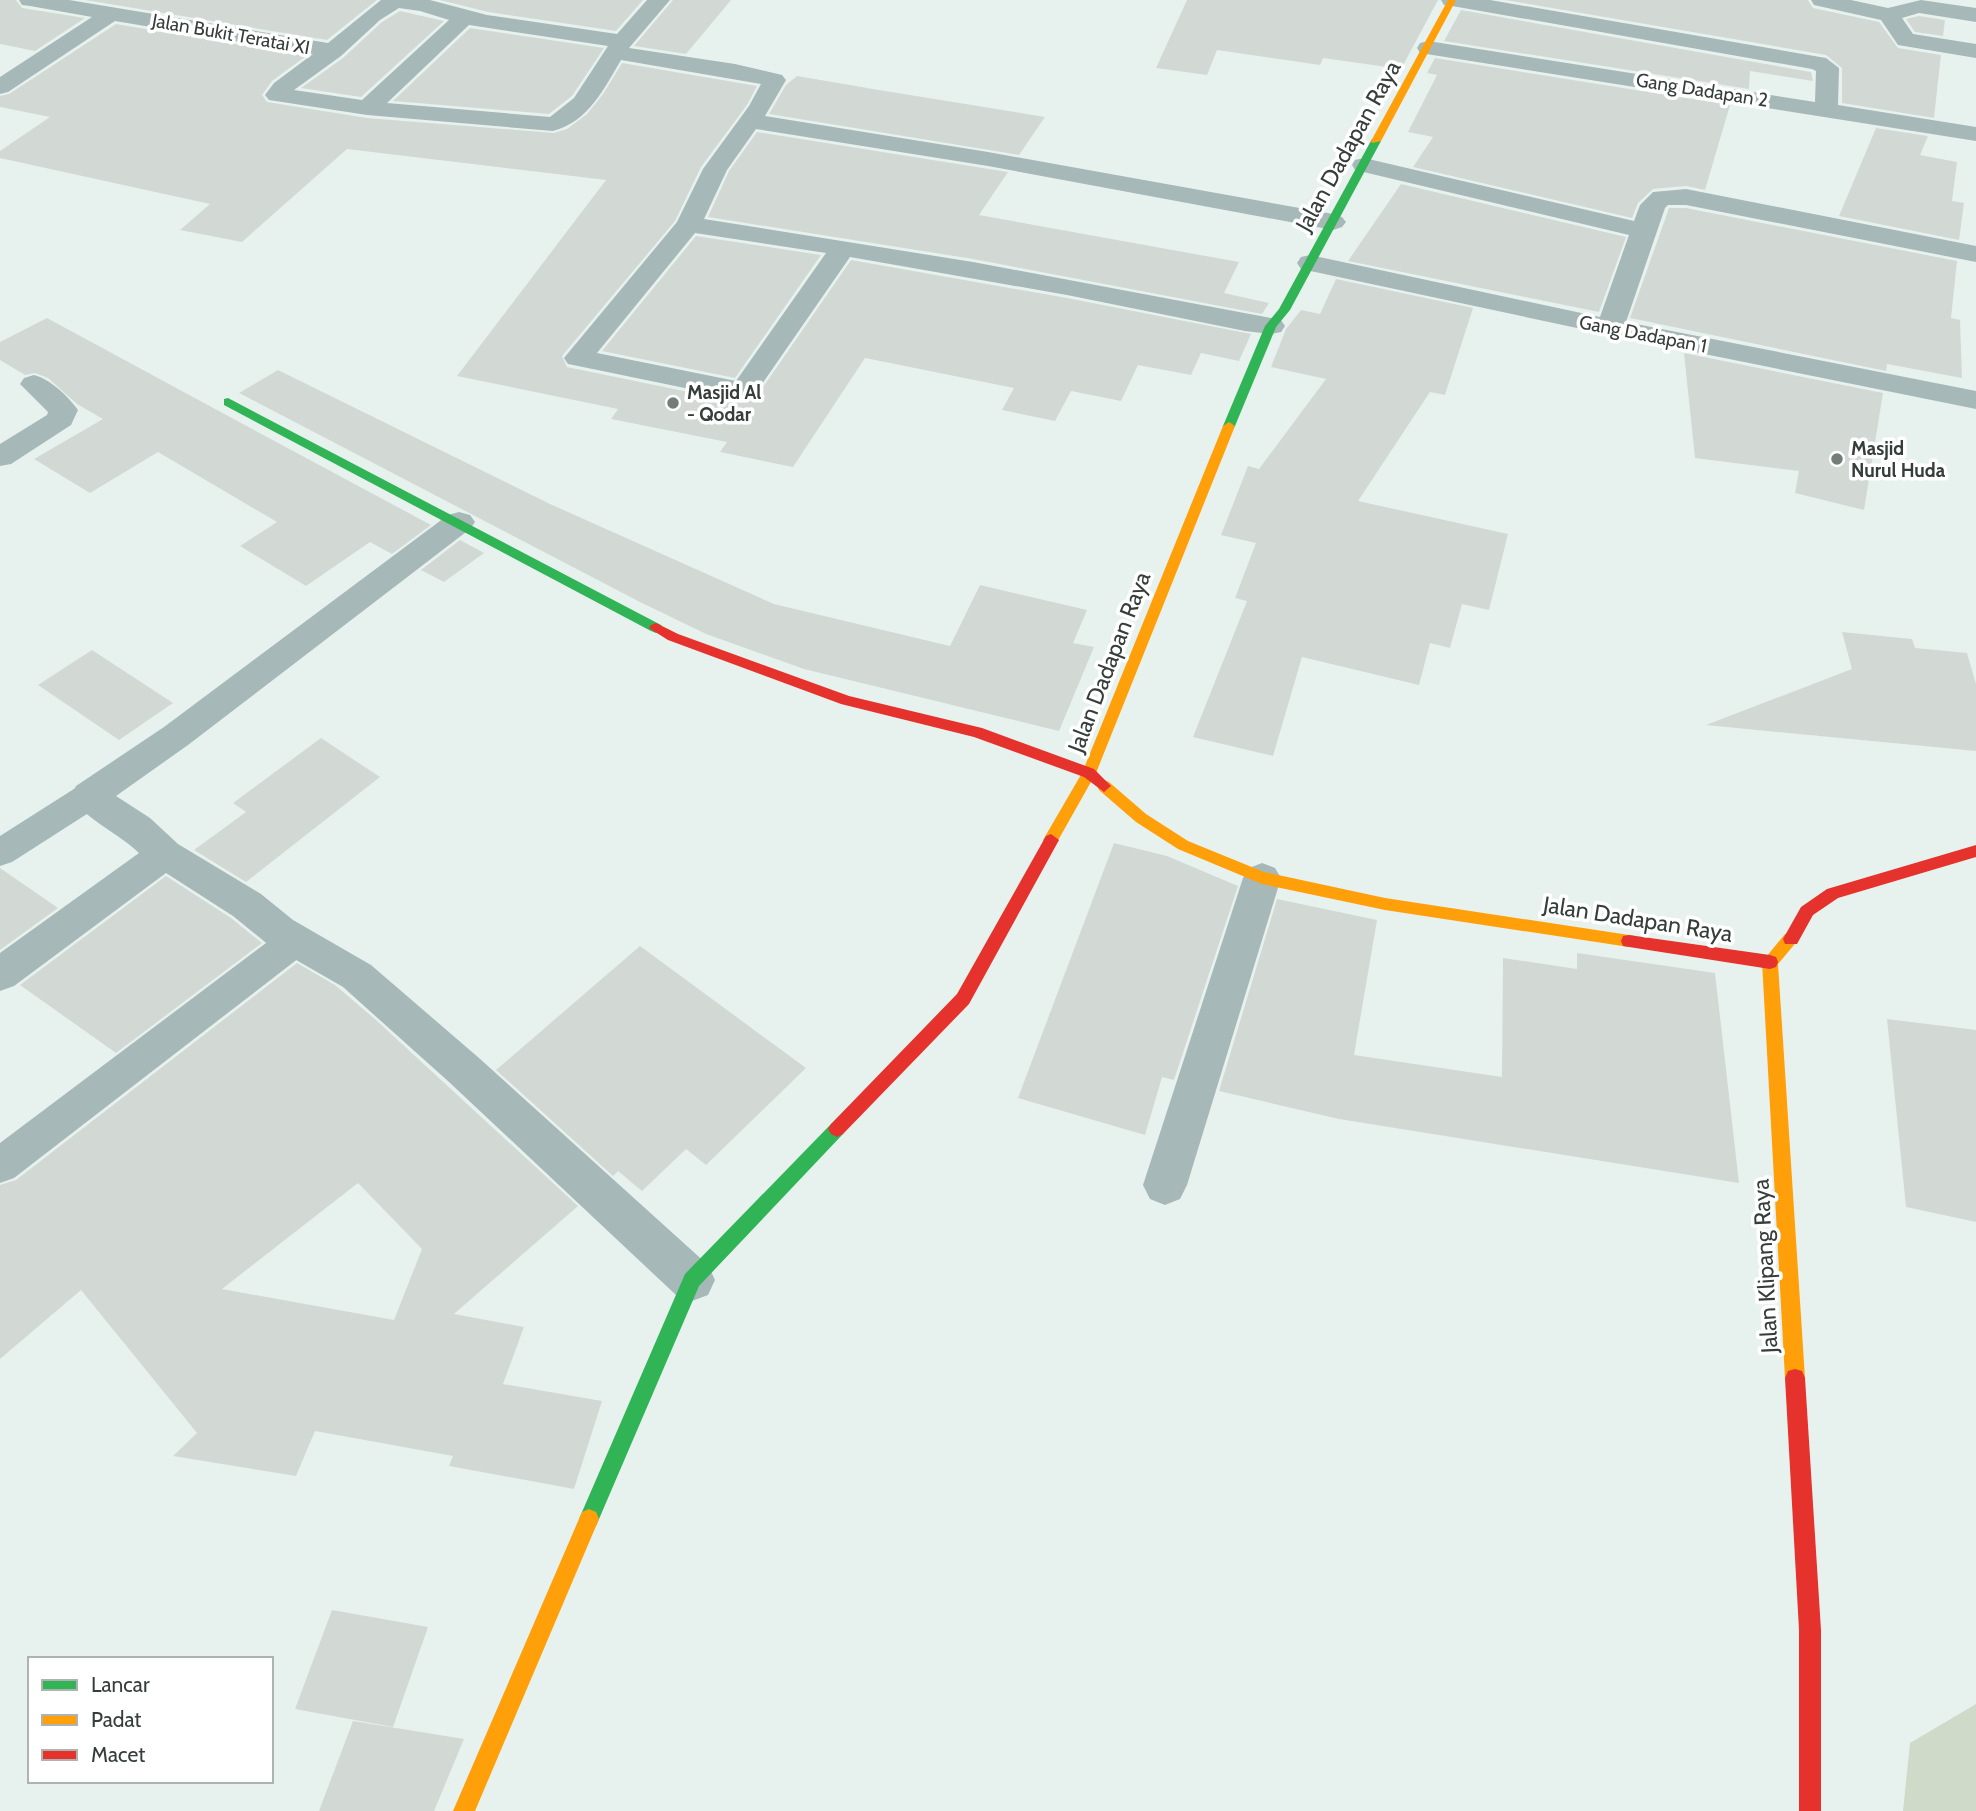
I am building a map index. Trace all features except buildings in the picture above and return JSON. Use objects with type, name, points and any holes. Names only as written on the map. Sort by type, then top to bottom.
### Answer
[{"type":"street","name":"Jalan Bukit Teratai XI","points":[[30,0],[333,51],[394,2],[422,2],[466,17],[618,47],[664,62],[734,70],[774,80],[749,121]]},
{"type":"street","points":[[333,51],[276,95],[367,108],[553,124],[577,110],[618,47],[659,0]]},
{"type":"street","points":[[1452,0],[1818,63],[1828,68],[1826,110]]},
{"type":"street","name":"Jalan Dadapan Raya","points":[[1452,0],[1333,222],[1284,310],[1271,326],[1195,506],[1089,774],[1141,818],[1183,845],[1262,878],[1385,904],[1770,962]]},
{"type":"street","points":[[1822,0],[1889,15],[1923,6],[1976,15]]},
{"type":"street","points":[[0,87],[111,14]]},
{"type":"street","points":[[1889,15],[1906,40],[1976,51]]},
{"type":"street","points":[[367,108],[466,17]]},
{"type":"street","name":"Gang Dadapan 2","points":[[1428,48],[1976,134]]},
{"type":"street","points":[[842,249],[743,391],[578,358],[689,224],[715,169],[749,121],[988,159],[1333,222]]},
{"type":"street","points":[[1364,165],[1644,231]]},
{"type":"street","points":[[1610,327],[1644,231],[1657,200],[1662,197],[1686,197],[1976,254]]},
{"type":"street","points":[[689,224],[1066,287],[1216,319],[1271,326]]},
{"type":"street","name":"Gang Dadapan 1","points":[[1310,263],[1610,327],[1976,400]]},
{"type":"street","points":[[0,457],[41,434],[61,419],[63,410],[34,384]]},
{"type":"street","points":[[228,402],[673,637],[846,701],[977,732],[1089,774],[963,999],[692,1280],[464,1811]]},
{"type":"street","points":[[459,522],[176,736],[89,796],[137,828],[165,854],[247,905],[295,941],[357,976],[464,1070],[692,1280]]},
{"type":"street","points":[[1770,962],[1789,944],[1807,911],[1833,892],[1976,851]]},
{"type":"street","points":[[0,975],[165,854]]},
{"type":"street","points":[[1165,1185],[1262,878]]},
{"type":"street","name":"Jalan Klipang Raya","points":[[1770,962],[1810,1630],[1810,1811]]},
{"type":"lane","points":[[0,853],[89,796]]},
{"type":"lane","points":[[0,1167],[295,941]]},
{"type":"green space","points":[[1976,1704],[1976,1811],[1903,1811],[1910,1743]]},
{"type":"traffic: fast","points":[[1229,426],[1271,326],[1284,310],[1376,141]]},
{"type":"traffic: fast","points":[[228,402],[656,628]]},
{"type":"traffic: fast","points":[[589,1519],[692,1280],[837,1129]]},
{"type":"traffic: slow","points":[[1376,141],[1452,0]]},
{"type":"traffic: slow","points":[[1051,840],[1089,773],[1229,426]]},
{"type":"traffic: slow","points":[[1104,786],[1141,818],[1183,845],[1262,878],[1385,904],[1629,941]]},
{"type":"traffic: slow","points":[[1791,939],[1770,962],[1795,1378]]},
{"type":"traffic: slow","points":[[464,1811],[589,1519]]},
{"type":"traffic: jam","points":[[656,628],[673,637],[846,700],[977,732],[1089,773],[1104,786]]},
{"type":"traffic: jam","points":[[837,1129],[963,999],[1051,840]]},
{"type":"traffic: jam","points":[[1791,939],[1807,911],[1833,893],[1976,851]]},
{"type":"traffic: jam","points":[[1629,941],[1770,962]]},
{"type":"traffic: jam","points":[[1795,1378],[1810,1630],[1810,1811]]},
{"type":"place","name":"Masjid Al - Qodar","points":[[673,403]]},
{"type":"place","name":"Masjid Nurul Huda","points":[[1837,459]]}]
